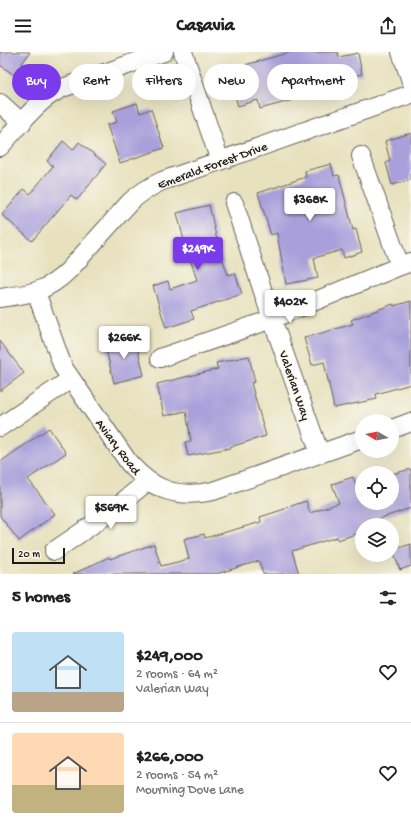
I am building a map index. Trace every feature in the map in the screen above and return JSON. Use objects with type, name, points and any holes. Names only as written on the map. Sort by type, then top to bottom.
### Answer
[{"type":"street","points":[[0,147],[36,107],[56,91],[164,52]]},
{"type":"street","points":[[183,52],[220,161]]},
{"type":"street","points":[[401,52],[411,81]]},
{"type":"street","name":"Emerald Forest Drive","points":[[0,298],[36,292],[50,286],[60,279],[130,202],[139,194],[162,181],[411,94]]},
{"type":"street","points":[[0,103],[22,123]]},
{"type":"street","points":[[160,358],[272,319],[405,264],[361,156]]},
{"type":"street","name":"Valerian Way","points":[[234,203],[272,319],[320,454]]},
{"type":"street","name":"Aviary Road","points":[[36,292],[63,367],[129,463],[148,482],[160,488],[186,494],[199,494],[213,491],[355,442]]},
{"type":"street","points":[[0,427],[71,379]]},
{"type":"street","points":[[399,426],[411,422]]},
{"type":"street","points":[[54,551],[105,516],[148,482]]},
{"type":"building","points":[[0,52],[30,52],[22,64],[12,64],[12,74],[0,65]]},
{"type":"building","points":[[291,52],[338,52],[339,57],[358,53],[362,74],[358,75],[358,64],[267,64],[267,100],[293,100],[260,109],[258,100],[259,64],[249,64]]},
{"type":"building","points":[[236,100],[258,100],[238,106]]},
{"type":"building","points":[[137,103],[140,113],[151,109],[164,148],[120,163],[107,125],[117,122],[113,111]]},
{"type":"building","points":[[411,133],[411,180],[392,185],[386,163],[390,161],[385,141]]},
{"type":"building","points":[[63,141],[73,150],[79,142],[106,164],[77,200],[71,195],[32,241],[2,215],[24,189],[30,194],[53,166],[47,161]]},
{"type":"building","points":[[331,164],[334,176],[339,175],[353,230],[356,229],[362,252],[344,258],[342,250],[314,258],[318,278],[286,284],[277,233],[271,235],[258,193],[306,177],[305,171]]},
{"type":"building","points":[[209,205],[219,249],[228,275],[235,273],[242,294],[191,311],[194,319],[166,328],[153,286],[168,281],[170,289],[197,280],[188,256],[177,213]]},
{"type":"building","points":[[411,301],[411,384],[376,394],[377,399],[334,408],[324,362],[312,365],[304,338],[353,324],[351,320],[393,304],[394,306]]},
{"type":"building","points":[[135,338],[144,375],[114,383],[105,345]]},
{"type":"building","points":[[0,341],[24,373],[0,391]]},
{"type":"building","points":[[249,356],[255,382],[251,383],[266,436],[230,448],[188,456],[185,442],[191,441],[186,411],[164,416],[157,384],[218,369],[216,363]]},
{"type":"building","points":[[49,428],[66,453],[28,479],[55,514],[19,541],[0,516],[0,462]]},
{"type":"building","points":[[411,469],[411,508],[381,518],[355,518],[355,534],[338,540],[337,537],[292,551],[299,574],[263,574],[259,561],[216,574],[73,574],[109,557],[110,559],[154,544],[161,566],[189,559],[184,539],[204,534],[205,538],[261,522],[260,517],[306,501],[310,513],[339,503],[332,484],[353,477],[355,483],[355,510],[399,510],[399,472]]},
{"type":"building","points":[[411,544],[411,566],[400,570],[397,562],[399,562],[399,548]]}]
